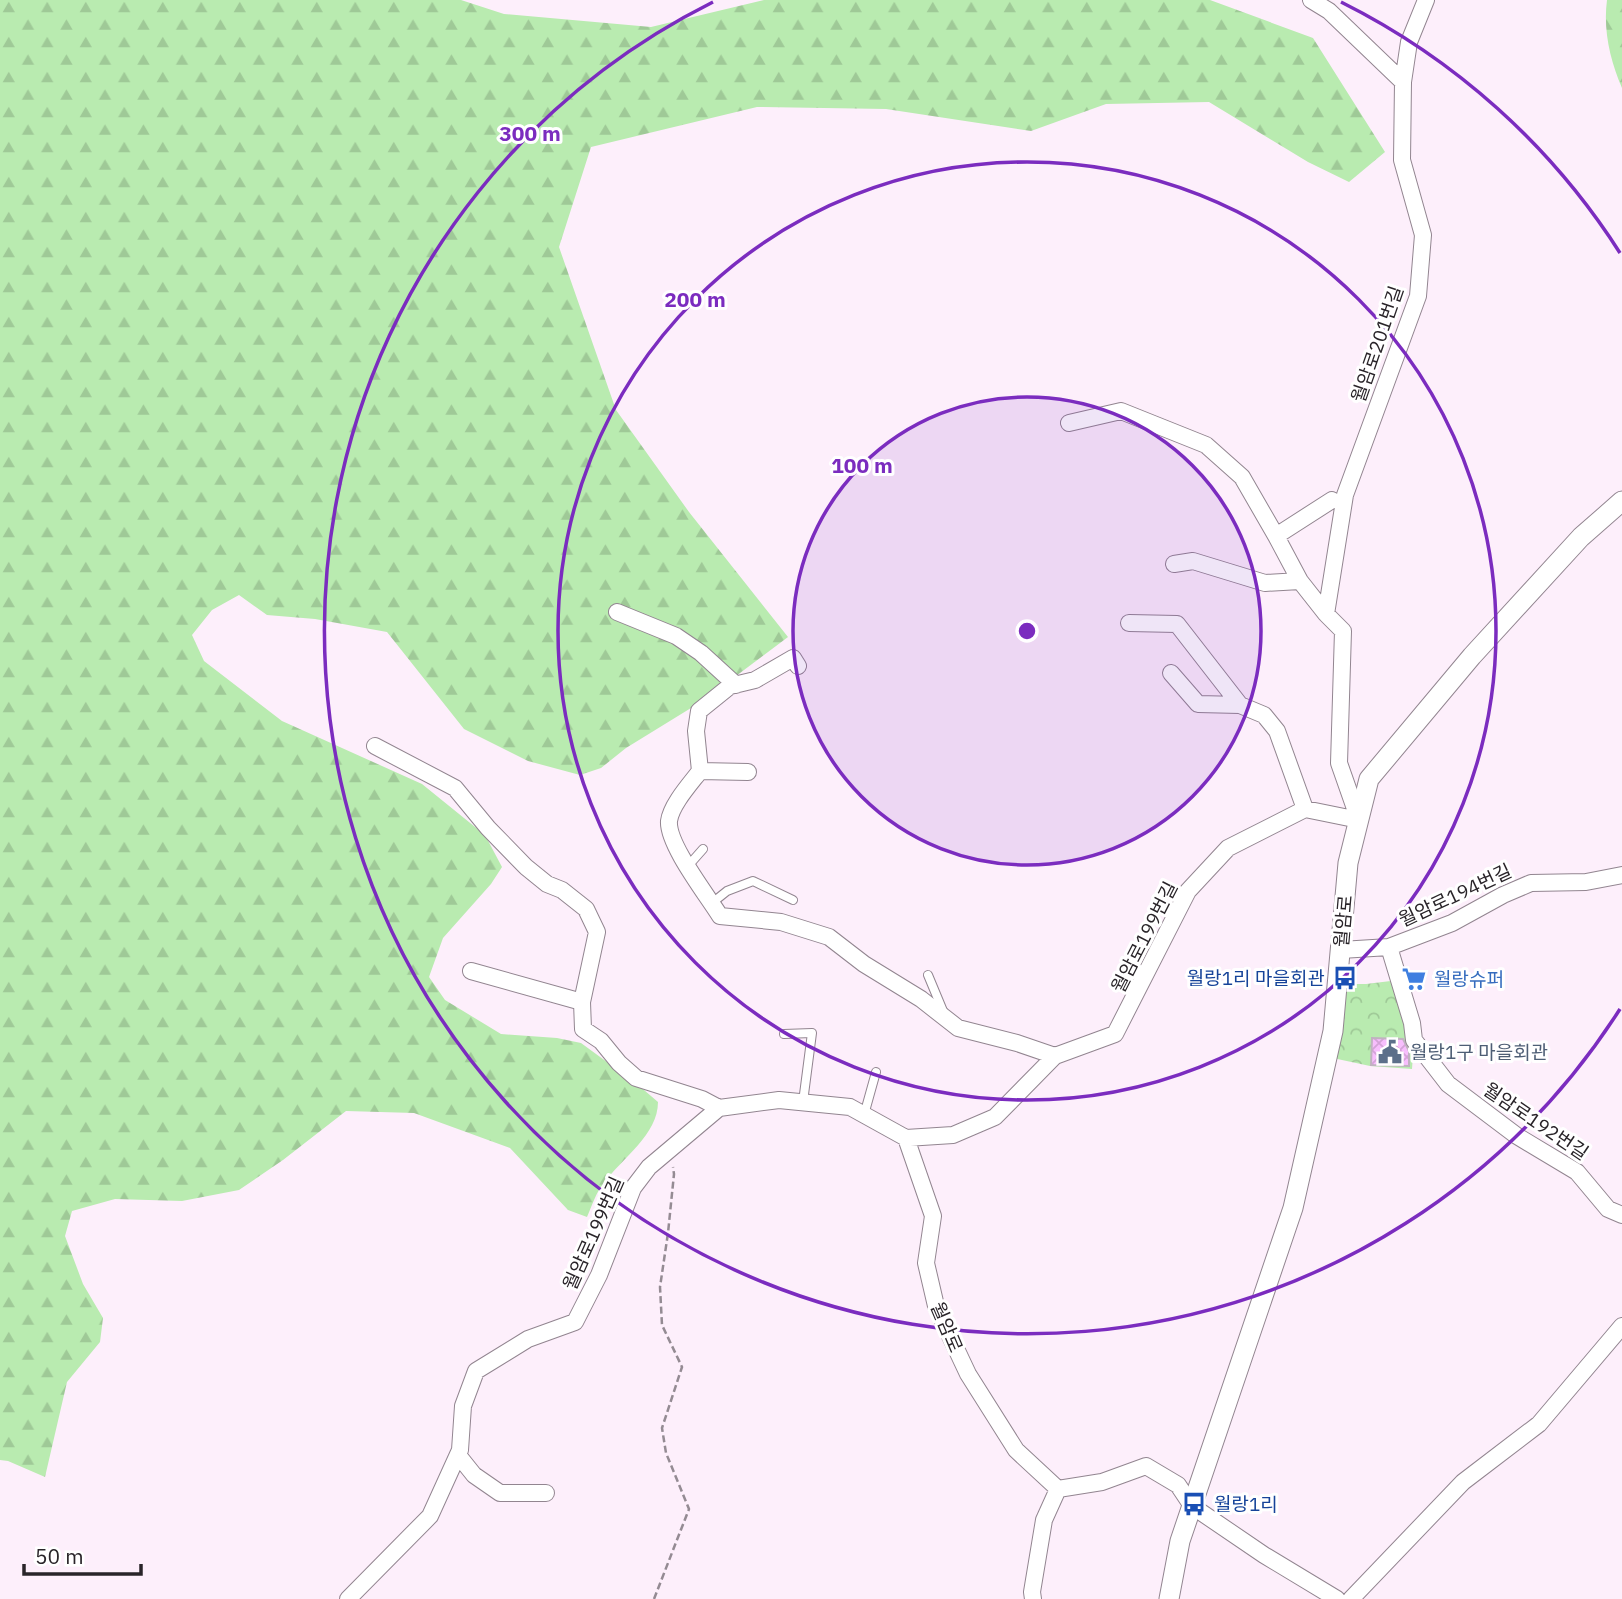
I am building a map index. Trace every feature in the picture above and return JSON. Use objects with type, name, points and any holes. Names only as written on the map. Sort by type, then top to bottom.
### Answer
[{"type":"street","points":[[1311,0],[1329,11],[1403,82]]},
{"type":"street","name":"월암로201번길","points":[[1326,614],[1345,495],[1418,296],[1423,235],[1402,160],[1403,82],[1409,42],[1426,0]]},
{"type":"street","points":[[1069,423],[1121,411],[1206,445],[1242,477],[1300,581],[1343,631],[1339,763],[1359,820]]},
{"type":"street","points":[[1276,536],[1332,500]]},
{"type":"street","name":"월암로","points":[[1169,1599],[1180,1541],[1293,1208],[1333,1031],[1349,863],[1369,779],[1472,656],[1581,537],[1622,501]]},
{"type":"street","points":[[1174,564],[1193,561],[1265,583],[1300,581]]},
{"type":"street","points":[[617,612],[676,636],[701,653],[736,685]]},
{"type":"street","points":[[1129,623],[1177,624],[1240,705]]},
{"type":"street","points":[[798,666],[793,658],[755,680],[730,687],[699,711],[696,731],[701,771],[683,792],[669,820],[671,839],[720,916],[781,922],[829,937],[864,964],[921,999],[958,1028],[1055,1056]]},
{"type":"street","points":[[1171,673],[1198,704],[1240,705],[1265,715],[1276,732],[1305,809],[1359,820]]},
{"type":"street","points":[[375,746],[455,788],[488,828],[526,867],[586,909],[597,932],[582,1002],[583,1029],[601,1041],[636,1078],[702,1099],[719,1108],[779,1100],[850,1107],[906,1138]]},
{"type":"street","points":[[701,771],[748,772]]},
{"type":"street","name":"월암로199번길","points":[[906,1138],[953,1135],[995,1116],[1055,1056],[1115,1034],[1188,891],[1228,848],[1305,809]]},
{"type":"street","name":"월암로194번길","points":[[1389,947],[1452,923],[1531,883],[1586,883],[1622,875]]},
{"type":"street","points":[[1341,950],[1389,947]]},
{"type":"street","name":"월암로192번길","points":[[1389,947],[1412,1023],[1414,1040],[1448,1084],[1517,1136],[1577,1172],[1608,1209],[1622,1215]]},
{"type":"street","points":[[471,971],[582,1002]]},
{"type":"street","name":"월암로199번길","points":[[348,1599],[430,1516],[458,1455],[463,1406],[476,1371],[528,1339],[575,1322],[599,1275],[633,1188],[649,1167],[719,1108]]},
{"type":"street","name":"월암로","points":[[906,1138],[933,1216],[926,1263],[936,1306],[968,1374],[1016,1450],[1058,1489]]},
{"type":"street","points":[[1351,1599],[1463,1482],[1539,1424],[1622,1326]]},
{"type":"street","points":[[458,1455],[474,1475],[500,1493],[546,1493]]},
{"type":"street","points":[[1034,1599],[1032,1592],[1044,1520],[1058,1489],[1102,1482],[1146,1466],[1178,1485],[1192,1506],[1264,1555],[1337,1599]]},
{"type":"lane","points":[[688,866],[703,849]]},
{"type":"lane","points":[[712,903],[727,891],[753,881],[793,900]]},
{"type":"lane","points":[[928,975],[948,1020]]},
{"type":"lane","points":[[784,1034],[813,1033],[803,1102]]},
{"type":"lane","points":[[864,1115],[876,1072]]},
{"type":"path","points":[[654,1599],[689,1508],[666,1453],[662,1428],[681,1367],[662,1325],[660,1287],[674,1174],[669,1150]]},
{"type":"green space","points":[[0,0],[461,0],[504,14],[651,27],[764,0],[1210,0],[1313,38],[1385,152],[1349,182],[1308,162],[1209,102],[1106,104],[1031,131],[886,109],[757,107],[591,147],[559,247],[616,410],[689,512],[788,637],[704,700],[626,748],[601,768],[580,775],[528,761],[464,729],[387,632],[315,619],[267,615],[239,595],[212,610],[192,635],[204,661],[282,721],[422,784],[485,835],[502,867],[491,884],[443,938],[429,977],[445,1000],[501,1034],[557,1038],[581,1043],[658,1102],[652,1125],[638,1146],[601,1187],[587,1217],[568,1210],[510,1148],[414,1113],[346,1111],[239,1190],[182,1201],[115,1199],[72,1211],[65,1236],[83,1284],[103,1318],[100,1342],[67,1382],[45,1477],[0,1460]]},
{"type":"green space","points":[[1607,0],[1622,0],[1622,88],[1609,45]]},
{"type":"green space","points":[[1399,980],[1414,1040],[1412,1069],[1370,1066],[1328,1057],[1338,984]]},
{"type":"building","name":"월랑1구 마을회관","points":[[1372,1038],[1403,1039],[1409,1051],[1409,1066],[1371,1065]]},
{"type":"place","name":"월랑1리 마을회관","points":[[1345,978]]},
{"type":"place","name":"월랑슈퍼","points":[[1414,979]]},
{"type":"place","name":"월랑1구 마을회관","points":[[1390,1052]]},
{"type":"place","name":"월랑1리","points":[[1194,1504]]}]
